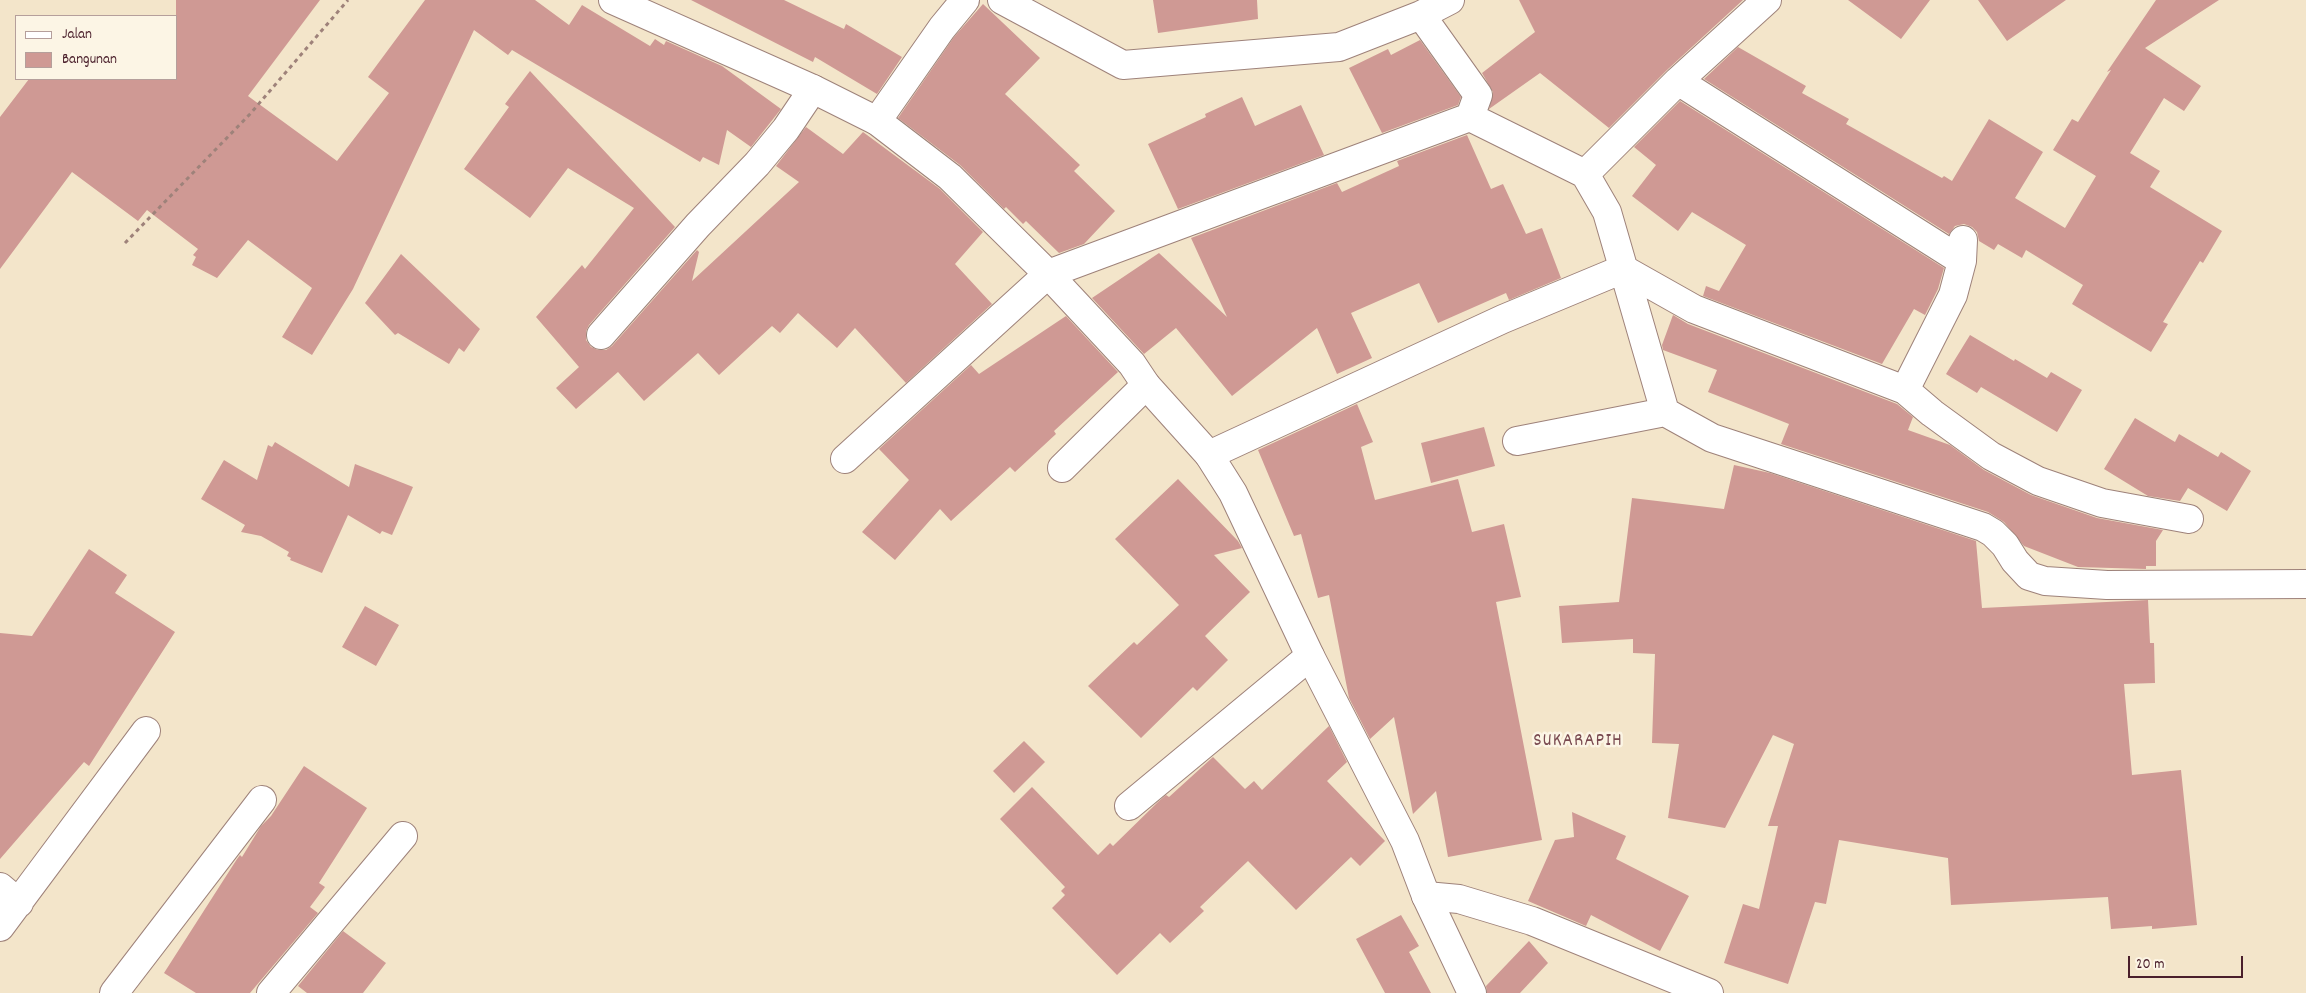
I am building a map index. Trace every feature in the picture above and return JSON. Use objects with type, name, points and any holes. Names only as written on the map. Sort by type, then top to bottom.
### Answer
[{"type":"street","points":[[613,0],[813,89],[876,121],[950,176],[1048,274],[1132,364],[1146,385],[1209,455],[1233,493],[1310,656],[1405,842],[1426,896],[1472,993]]},
{"type":"street","points":[[876,121],[942,28],[965,0]]},
{"type":"street","points":[[1002,0],[1123,65],[1339,47],[1421,15],[1450,0]]},
{"type":"street","points":[[1585,174],[1678,81],[1767,0]]},
{"type":"street","points":[[1421,15],[1478,95],[1470,118]]},
{"type":"street","points":[[1678,81],[1962,250],[1953,295],[1905,390]]},
{"type":"street","points":[[601,335],[698,225],[757,164],[786,128],[813,89]]},
{"type":"street","points":[[845,459],[1048,274],[1470,118],[1585,174],[1607,212],[1665,412]]},
{"type":"street","points":[[1623,269],[1694,309],[1905,390],[1932,413],[1991,456],[2038,480],[2102,503],[2189,519]]},
{"type":"street","points":[[1209,455],[1504,319],[1623,269]]},
{"type":"street","points":[[1062,468],[1146,385]]},
{"type":"street","points":[[1517,441],[1665,412],[1712,438],[1983,527],[1993,533],[2005,545],[2015,561],[2030,576],[2045,581],[2107,585],[2306,584]]},
{"type":"street","points":[[1129,806],[1310,656]]},
{"type":"street","points":[[0,927],[10,895],[146,731]]},
{"type":"street","points":[[114,993],[262,800]]},
{"type":"street","points":[[271,993],[403,836]]},
{"type":"street","points":[[1426,896],[1459,900],[1532,921],[1709,993]]},
{"type":"path","points":[[126,243],[250,114],[348,0]]},
{"type":"building","points":[[176,0],[320,0],[248,96],[337,161],[389,93],[368,77],[425,0],[535,0],[569,25],[582,5],[650,46],[655,39],[664,45],[666,41],[722,66],[781,109],[751,147],[727,130],[719,165],[703,157],[700,162],[512,50],[508,55],[474,30],[353,289],[312,355],[282,337],[312,288],[248,240],[217,278],[192,265],[196,257],[193,255],[198,249],[147,210],[138,221],[72,172],[0,269],[0,117],[28,80],[178,80],[178,15],[176,15]]},
{"type":"building","points":[[691,0],[784,0],[844,29],[846,24],[902,57],[877,94],[815,57],[813,62]]},
{"type":"building","points":[[1153,0],[1257,0],[1258,19],[1158,33]]},
{"type":"building","points":[[1519,0],[1743,0],[1667,70],[1609,128],[1540,73],[1489,109],[1493,92],[1482,73],[1535,32]]},
{"type":"building","points":[[1848,0],[1930,0],[1901,39]]},
{"type":"building","points":[[1978,0],[2066,0],[2007,41]]},
{"type":"building","points":[[2156,0],[2219,0],[2145,48],[2201,86],[2184,111],[2164,98],[2130,153],[2160,171],[2150,187],[2222,231],[2203,263],[2200,261],[2163,322],[2168,324],[2151,352],[2072,304],[2083,285],[2026,250],[2022,258],[1998,244],[1994,250],[1979,241],[1977,232],[1972,227],[1964,224],[1955,226],[1949,234],[1704,79],[1738,47],[1806,86],[1802,93],[1849,119],[1846,124],[1942,178],[1944,176],[1952,181],[1989,119],[2043,152],[2015,198],[2065,228],[2096,176],[2053,150],[2072,119],[2078,122],[2111,70],[2107,72]]},
{"type":"building","points":[[983,4],[1040,58],[1005,94],[1080,165],[1074,171],[1115,211],[1084,244],[1059,253],[1026,221],[1023,224],[1006,207],[1004,209],[960,165],[898,118],[954,37]]},
{"type":"building","points":[[1420,40],[1461,97],[1458,105],[1382,133],[1349,68],[1388,49],[1391,55]]},
{"type":"building","points":[[530,71],[675,227],[589,325],[586,331],[586,340],[591,347],[598,350],[606,350],[612,346],[697,250],[699,252],[692,281],[799,182],[776,166],[806,127],[843,154],[863,132],[940,189],[983,232],[955,264],[992,304],[906,383],[855,328],[837,348],[798,313],[780,333],[772,326],[719,375],[698,353],[644,401],[618,372],[576,409],[556,388],[579,367],[536,317],[582,265],[585,269],[634,208],[568,168],[530,218],[464,169],[509,107],[505,104]]},
{"type":"building","points":[[1242,97],[1255,126],[1301,105],[1324,155],[1178,209],[1148,144],[1206,117],[1205,114]]},
{"type":"building","points":[[1680,101],[1944,268],[1938,289],[1925,315],[1914,309],[1882,364],[1703,296],[1706,286],[1719,291],[1746,245],[1692,212],[1678,231],[1632,196],[1656,165],[1634,147]]},
{"type":"building","points":[[1467,135],[1491,189],[1503,184],[1526,234],[1542,228],[1561,278],[1509,300],[1506,293],[1438,323],[1419,283],[1351,313],[1372,358],[1337,374],[1317,328],[1232,396],[1176,328],[1144,354],[1092,298],[1159,253],[1227,317],[1191,238],[1337,183],[1342,192],[1399,166],[1397,161]]},
{"type":"building","points":[[401,254],[480,329],[464,352],[459,348],[449,364],[398,333],[395,335],[365,303]]},
{"type":"building","points":[[1673,315],[1688,324],[1897,404],[1913,417],[1908,430],[1950,445],[1984,470],[2031,495],[2097,518],[2163,530],[2156,541],[2156,566],[2146,566],[2146,569],[2078,567],[2024,546],[2004,522],[1988,512],[1781,444],[1789,424],[1708,392],[1717,370],[1663,350],[1662,345]]},
{"type":"building","points":[[1066,316],[1118,372],[1054,431],[1056,434],[1015,472],[1010,467],[951,521],[940,509],[895,560],[862,532],[909,480],[879,449],[971,365],[979,374]]},
{"type":"building","points":[[1970,335],[2047,378],[2051,372],[2082,390],[2057,432],[1981,387],[1977,393],[1946,374]]},
{"type":"building","points":[[1357,404],[1373,442],[1361,447],[1375,500],[1458,479],[1472,532],[1504,524],[1521,597],[1496,602],[1542,840],[1448,857],[1436,791],[1413,814],[1394,717],[1370,739],[1349,698],[1329,595],[1318,598],[1301,534],[1294,536],[1258,450]]},
{"type":"building","points":[[2135,418],[2175,442],[2179,434],[2218,457],[2221,452],[2251,471],[2227,511],[2188,488],[2180,501],[2148,496],[2104,469]]},
{"type":"building","points":[[1484,427],[1495,466],[1431,483],[1421,443]]},
{"type":"building","points":[[275,442],[349,487],[355,464],[413,487],[392,535],[382,531],[380,534],[348,515],[322,573],[290,560],[291,558],[287,556],[289,552],[261,536],[241,532],[245,525],[201,499],[224,460],[257,480],[268,445],[272,447]]},
{"type":"building","points":[[1734,465],[1770,473],[1976,541],[1982,608],[2148,600],[2150,643],[2154,643],[2155,683],[2124,684],[2132,775],[2181,770],[2197,925],[2152,929],[2152,926],[2111,929],[2108,897],[1951,905],[1948,858],[1839,840],[1826,904],[1815,902],[1788,984],[1724,963],[1743,904],[1759,909],[1778,826],[1768,826],[1794,744],[1773,735],[1725,828],[1668,818],[1679,744],[1652,743],[1655,654],[1633,653],[1633,639],[1562,643],[1559,606],[1619,602],[1632,498],[1724,509]]},
{"type":"building","points":[[1178,479],[1238,541],[1242,548],[1214,555],[1250,592],[1205,636],[1228,660],[1197,691],[1193,687],[1141,738],[1088,686],[1134,642],[1137,645],[1179,605],[1115,539]]},
{"type":"building","points":[[89,549],[127,575],[115,593],[175,632],[89,766],[84,762],[0,859],[0,633],[32,636]]},
{"type":"building","points":[[365,606],[399,625],[376,666],[342,647]]},
{"type":"building","points":[[1329,726],[1347,762],[1327,781],[1385,841],[1360,866],[1351,857],[1296,910],[1248,861],[1200,907],[1204,911],[1170,943],[1160,933],[1117,975],[1052,908],[1065,895],[1061,891],[1065,887],[1000,819],[1032,787],[1098,855],[1110,843],[1113,846],[1159,801],[1166,795],[1169,797],[1213,757],[1245,789],[1254,781],[1262,790]]},
{"type":"building","points":[[1024,741],[1045,762],[1014,793],[993,771]]},
{"type":"building","points":[[304,766],[367,808],[319,883],[325,887],[310,907],[318,913],[250,993],[196,993],[164,973],[237,859],[240,855],[242,857],[261,826],[271,816]]},
{"type":"building","points":[[1572,812],[1626,836],[1616,859],[1689,896],[1660,951],[1591,915],[1586,926],[1528,901],[1555,840],[1574,837]]},
{"type":"building","points":[[1401,915],[1419,946],[1409,952],[1431,993],[1385,993],[1356,939]]},
{"type":"building","points":[[343,931],[386,963],[363,993],[307,993],[298,986]]},
{"type":"building","points":[[1529,941],[1548,963],[1520,993],[1487,993],[1486,986]]},
{"type":"district","name":"SUKARAPIH","points":[[1578,742]]}]
